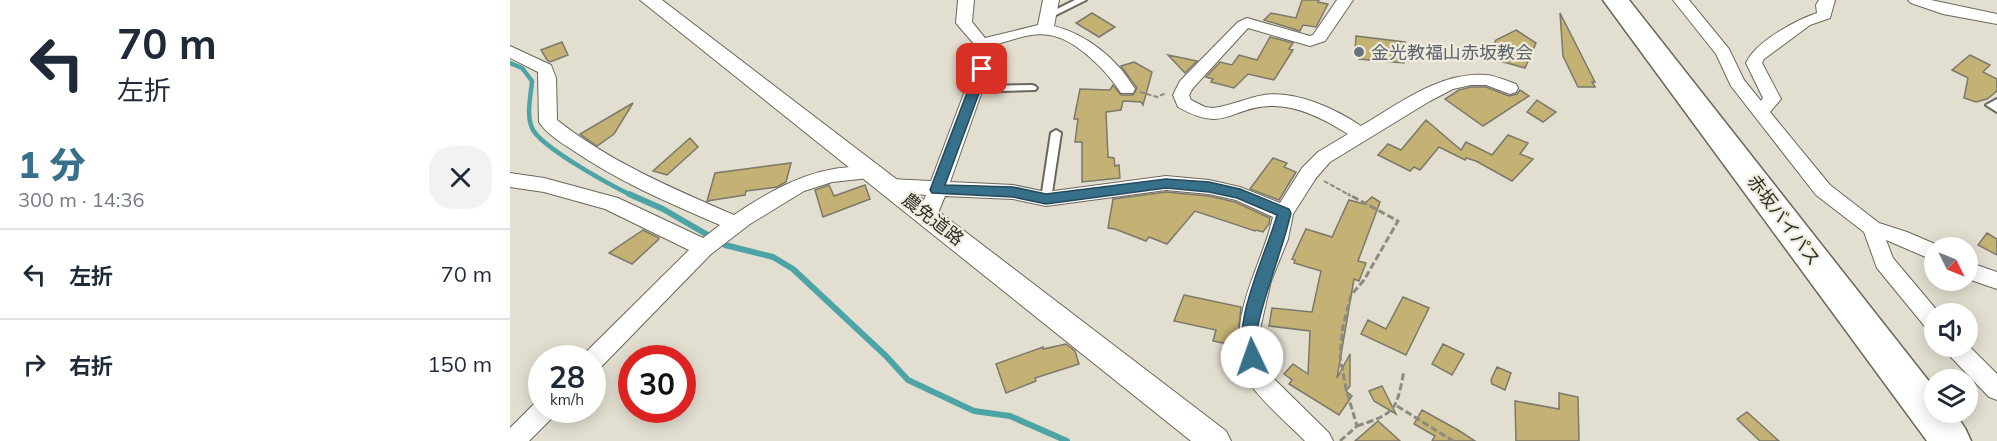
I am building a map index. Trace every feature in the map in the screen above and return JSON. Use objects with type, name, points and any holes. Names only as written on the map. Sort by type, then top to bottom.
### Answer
[{"type":"highway","name":"赤坂バイパス","points":[[1616,0],[1951,441]]},
{"type":"highway","name":"赤坂バイパス","points":[[1623,0],[1924,392]]},
{"type":"highway","points":[[1948,423],[1961,441]]},
{"type":"street","name":"農免道路","points":[[650,0],[1215,441]]},
{"type":"street","points":[[928,215],[989,49],[981,44],[964,23],[966,0]]},
{"type":"street","points":[[1345,0],[1319,38],[1311,41],[1247,24],[1243,25],[1186,85],[1181,95],[1184,104],[1205,113],[1219,113],[1250,103],[1272,100],[1316,111],[1343,121],[1361,135]]},
{"type":"street","points":[[1682,0],[1724,54],[1737,82],[1822,190],[1872,228],[1924,248]]},
{"type":"street","points":[[1761,112],[1772,99],[1754,63],[1757,56],[1805,22],[1825,15],[1824,5],[1827,0]]},
{"type":"street","points":[[1916,0],[1943,9],[1997,19]]},
{"type":"street","points":[[981,44],[1016,34],[1048,15],[1063,34],[1108,62],[1127,89]]},
{"type":"street","points":[[510,51],[544,69],[548,78],[548,122],[570,142],[733,226]]},
{"type":"street","points":[[1321,441],[1260,380],[1252,357],[1249,329],[1261,281],[1278,239],[1284,213],[1309,173],[1324,157],[1449,84],[1486,80],[1510,88]]},
{"type":"street","points":[[606,347],[707,246],[733,226],[797,186],[831,175],[881,179],[937,190],[1013,192],[1046,199],[1166,183],[1209,187],[1240,194],[1284,213]]},
{"type":"street","points":[[510,180],[616,200],[707,246]]},
{"type":"street","points":[[616,200],[644,182]]},
{"type":"street","points":[[1872,228],[1884,262],[1924,310]]},
{"type":"street","points":[[1978,274],[1997,281]]},
{"type":"street","points":[[1966,357],[1997,390]]},
{"type":"street","points":[[513,441],[531,423]]},
{"type":"lane","points":[[1048,15],[1083,0]]},
{"type":"lane","points":[[975,89],[1032,88]]},
{"type":"lane","points":[[1997,102],[1991,105],[1997,109]]},
{"type":"lane","points":[[1046,199],[1056,133]]},
{"type":"path","points":[[1127,89],[1157,97],[1186,85]]},
{"type":"path","points":[[1309,173],[1398,221],[1364,280],[1351,295],[1343,326],[1340,356],[1346,389],[1357,426]]},
{"type":"path","points":[[1340,441],[1357,426],[1389,415],[1397,406],[1404,371]]},
{"type":"path","points":[[1397,406],[1453,441]]},
{"type":"building","points":[[1302,0],[1319,0],[1318,2],[1328,4],[1316,27],[1303,25],[1300,31],[1264,20],[1271,13],[1296,18]]},
{"type":"building","points":[[1092,13],[1115,27],[1099,37],[1076,23]]},
{"type":"building","points":[[1560,13],[1595,82],[1592,82],[1595,87],[1578,87],[1563,56]]},
{"type":"building","points":[[1516,30],[1536,43],[1525,68],[1486,57],[1496,40]]},
{"type":"building","points":[[1356,36],[1405,42],[1404,63],[1359,59],[1360,50],[1355,50]]},
{"type":"building","points":[[1270,37],[1293,43],[1289,49],[1293,50],[1274,80],[1248,74],[1234,88],[1211,82],[1213,79],[1206,77],[1220,62],[1232,65],[1239,55],[1257,60]]},
{"type":"building","points":[[562,42],[568,55],[550,62],[547,60],[541,50]]},
{"type":"building","points":[[1168,55],[1197,61],[1185,73]]},
{"type":"building","points":[[1970,55],[1990,65],[1983,72],[1997,79],[1997,91],[1987,99],[1976,102],[1964,98],[1968,78],[1952,70]]},
{"type":"building","points":[[1134,62],[1152,72],[1143,105],[1141,102],[1123,101],[1121,110],[1106,112],[1108,157],[1114,158],[1115,166],[1119,165],[1120,178],[1082,182],[1082,142],[1075,142],[1078,119],[1074,119],[1080,89],[1110,90],[1113,85],[1121,95],[1133,95],[1137,88],[1121,66]]},
{"type":"building","points":[[1486,87],[1509,96],[1517,94],[1520,90],[1529,96],[1483,126],[1445,99],[1459,90]]},
{"type":"building","points":[[1537,100],[1556,112],[1543,122],[1527,112]]},
{"type":"building","points":[[633,103],[614,134],[597,146],[580,134]]},
{"type":"building","points":[[1426,120],[1461,150],[1466,142],[1492,155],[1508,135],[1528,143],[1520,154],[1533,159],[1512,181],[1476,161],[1466,158],[1465,160],[1439,147],[1420,170],[1414,167],[1410,171],[1378,155],[1388,144],[1401,150]]},
{"type":"building","points":[[690,138],[698,147],[667,175],[653,171]]},
{"type":"building","points":[[1273,158],[1287,163],[1284,167],[1296,172],[1279,200],[1250,189]]},
{"type":"building","points":[[791,163],[786,182],[777,187],[746,191],[745,195],[707,201],[715,173]]},
{"type":"building","points":[[829,185],[834,196],[865,185],[870,199],[823,217],[815,190]]},
{"type":"building","points":[[1166,192],[1209,196],[1235,202],[1270,218],[1269,224],[1263,232],[1255,231],[1195,211],[1167,244],[1149,237],[1146,241],[1108,228],[1113,199]]},
{"type":"building","points":[[1372,197],[1380,202],[1358,261],[1366,263],[1359,281],[1354,279],[1337,378],[1350,354],[1350,386],[1346,391],[1352,396],[1339,415],[1289,384],[1292,380],[1284,374],[1293,364],[1308,374],[1310,331],[1269,326],[1272,308],[1312,312],[1321,271],[1294,263],[1295,260],[1292,259],[1306,229],[1332,237],[1349,200],[1364,204]]},
{"type":"building","points":[[643,230],[659,238],[632,264],[609,253]]},
{"type":"building","points":[[1987,233],[1997,239],[1997,255],[1978,245]]},
{"type":"building","points":[[1184,295],[1241,307],[1238,335],[1232,345],[1213,341],[1216,330],[1174,321]]},
{"type":"building","points":[[1403,297],[1429,308],[1406,355],[1361,334],[1368,320],[1386,329]]},
{"type":"building","points":[[1066,344],[1075,351],[1079,364],[1035,378],[1036,381],[1006,393],[996,364],[1043,347],[1043,349]]},
{"type":"building","points":[[1443,344],[1464,354],[1452,375],[1432,364]]},
{"type":"building","points":[[1497,367],[1511,373],[1505,390],[1492,384],[1491,380]]},
{"type":"building","points":[[1382,386],[1396,414],[1374,401],[1369,391]]},
{"type":"building","points":[[1559,393],[1578,397],[1579,441],[1516,441],[1515,401],[1559,409]]},
{"type":"building","points":[[1422,410],[1475,441],[1432,441],[1435,436],[1414,424]]},
{"type":"building","points":[[1747,412],[1779,441],[1760,441],[1737,419]]},
{"type":"building","points":[[1378,421],[1400,441],[1355,441]]},
{"type":"waterway","points":[[510,63],[522,68],[532,81],[529,117],[532,128],[538,136],[562,155],[629,194]]},
{"type":"waterway","points":[[629,194],[663,209],[725,245],[773,257],[793,269],[886,356],[908,380],[974,411],[1010,416],[1067,441]]},
{"type":"waterway","points":[[629,194],[633,196]]},
{"type":"place","name":"金光教福山赤坂教会","points":[[1359,52]]},
{"type":"route","points":[[982,69],[937,190],[1013,192],[1046,199],[1166,183],[1209,187],[1240,194],[1284,213],[1278,239],[1261,281],[1249,329],[1252,357]]}]
